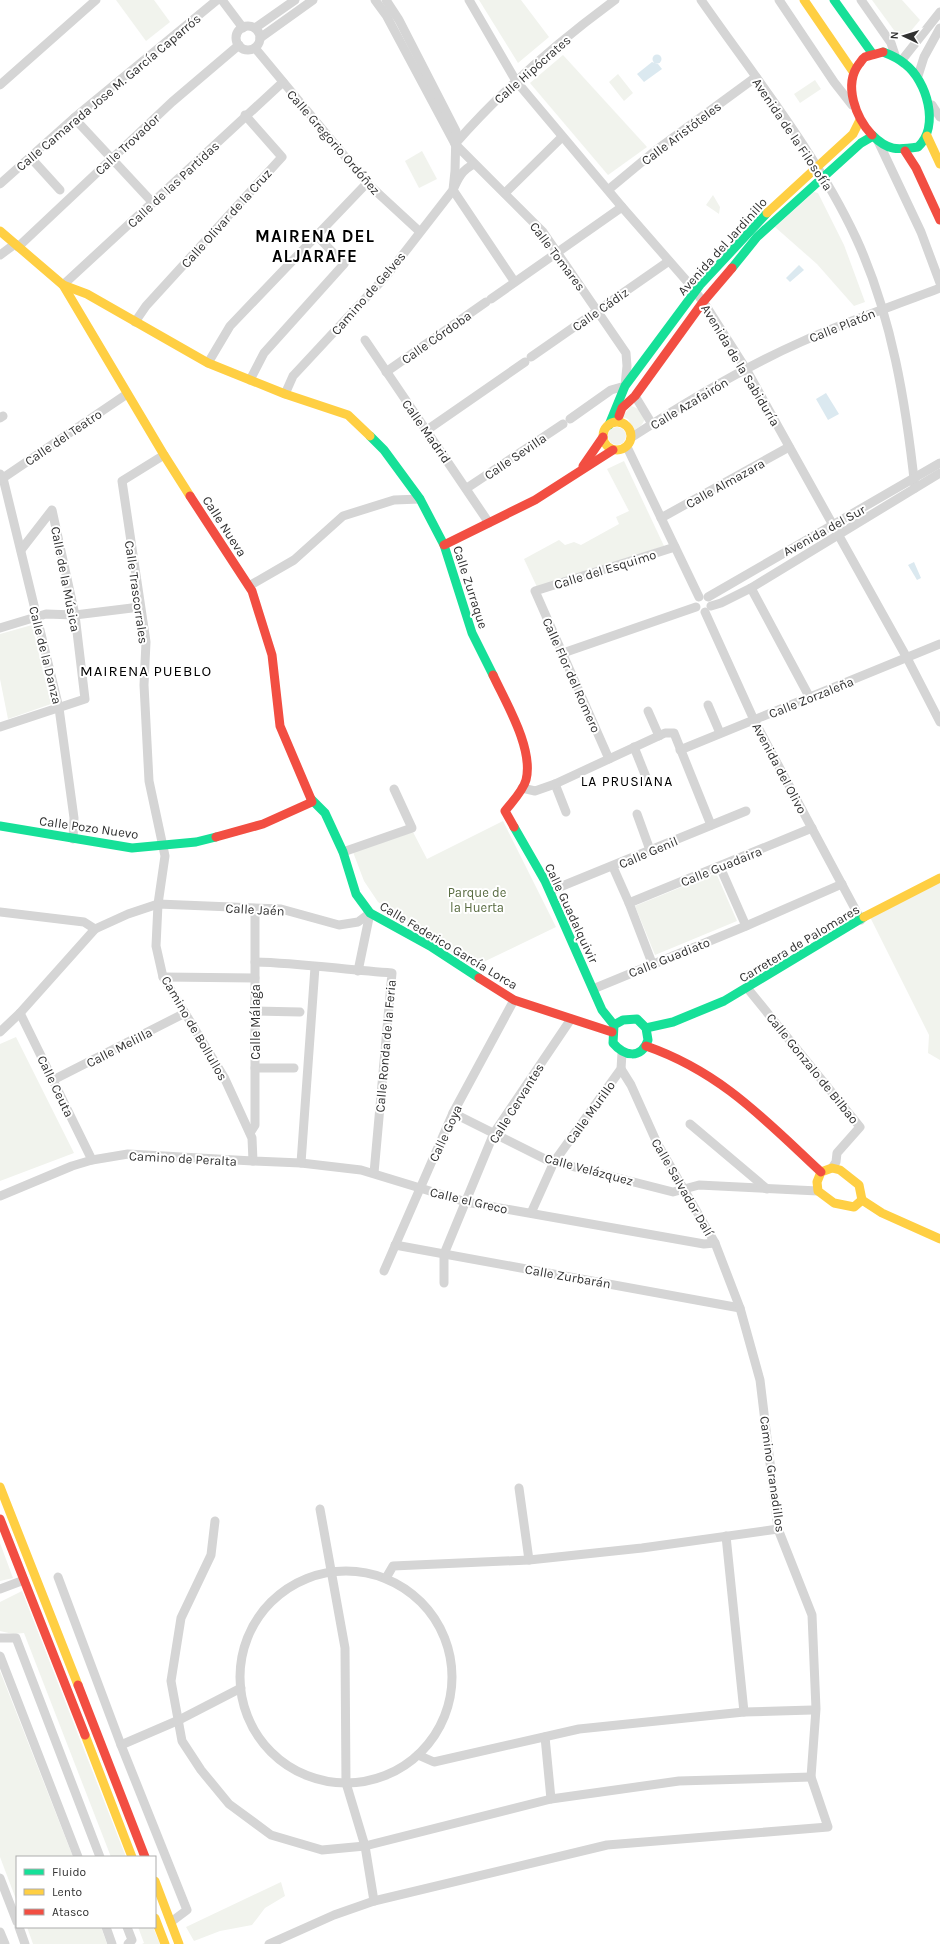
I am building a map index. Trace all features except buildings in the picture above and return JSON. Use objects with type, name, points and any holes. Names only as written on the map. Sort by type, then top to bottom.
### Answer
[{"type":"street","points":[[0,85],[96,0]]},
{"type":"street","name":"Calle Camarada Jose M. García Caparrós","points":[[0,184],[74,118],[217,0]]},
{"type":"street","points":[[222,0],[243,28]]},
{"type":"street","points":[[255,28],[294,0]]},
{"type":"street","points":[[260,38],[255,28],[249,26],[243,28],[237,38],[239,45],[245,49],[255,48],[260,38],[313,0]]},
{"type":"street","points":[[375,0],[386,15],[455,144]]},
{"type":"street","points":[[386,0],[399,20],[451,118],[456,131],[453,190],[514,281]]},
{"type":"street","name":"Avenida de la Sabiduría","points":[[469,0],[516,81],[703,302],[746,369],[908,658],[940,722]]},
{"type":"street","name":"Calle Hipócrates","points":[[455,144],[471,125],[516,81],[559,44],[615,0]]},
{"type":"street","name":"Avenida de la Filosofía","points":[[701,0],[818,167],[856,239],[882,309],[900,383],[915,488]]},
{"type":"street","points":[[779,0],[834,82],[852,105],[860,120],[876,139],[921,232],[940,283]]},
{"type":"street","points":[[804,0],[854,72]]},
{"type":"street","points":[[834,0],[872,53]]},
{"type":"street","points":[[861,0],[890,43],[898,58],[918,76],[926,89],[932,105],[940,117]]},
{"type":"street","points":[[898,58],[940,12]]},
{"type":"street","points":[[918,76],[924,57],[940,28]]},
{"type":"street","name":"Calle Trovador","points":[[0,255],[17,245],[172,102],[239,45]]},
{"type":"street","name":"Calle Gregorio Ordóñez","points":[[255,48],[367,183],[419,231]]},
{"type":"street","points":[[852,105],[851,92],[854,72],[862,60],[872,53],[883,52],[898,58]]},
{"type":"street","name":"Calle Aristóteles","points":[[608,190],[655,151],[756,77]]},
{"type":"street","name":"Calle de las Partidas","points":[[63,285],[282,82]]},
{"type":"street","points":[[876,139],[896,150],[905,150],[920,145],[927,136],[932,118],[932,105]]},
{"type":"street","name":"Calle Olivar de la Cruz","points":[[136,322],[146,306],[282,157],[245,115]]},
{"type":"street","points":[[74,118],[153,203]]},
{"type":"street","name":"Avenida del Jardinillo","points":[[613,423],[625,386],[695,291],[762,218],[853,134],[860,120]]},
{"type":"street","points":[[927,136],[940,164]]},
{"type":"street","points":[[505,193],[562,137]]},
{"type":"street","name":"Avenida del Jardinillo","points":[[613,423],[622,408],[635,396],[703,302],[757,238],[861,143],[876,139]]},
{"type":"street","name":"Calle Tomares","points":[[455,144],[543,232],[557,251],[626,353],[627,366],[625,386]]},
{"type":"street","points":[[905,150],[916,168],[940,220]]},
{"type":"street","points":[[30,157],[60,190]]},
{"type":"street","name":"Camino de Gelves","points":[[285,394],[293,376],[387,275],[419,231],[453,190],[460,174],[466,168],[474,164]]},
{"type":"street","points":[[208,363],[230,326],[367,183]]},
{"type":"street","name":"Calle Córdoba","points":[[386,372],[514,281],[622,207]]},
{"type":"street","points":[[0,231],[63,285],[81,292],[208,363],[285,394]]},
{"type":"street","points":[[250,380],[264,353],[344,264],[317,236]]},
{"type":"street","name":"Calle Cádiz","points":[[427,430],[669,261]]},
{"type":"street","name":"Calle Nueva","points":[[63,285],[164,455],[252,591],[272,655],[275,694],[280,726],[312,802]]},
{"type":"street","name":"Calle Platón","points":[[746,369],[801,342],[882,309],[940,288]]},
{"type":"street","points":[[74,304],[81,292]]},
{"type":"street","name":"Calle Madrid","points":[[365,340],[467,488],[489,523]]},
{"type":"street","name":"Calle Azafairón","points":[[632,437],[746,369]]},
{"type":"street","name":"Calle Sevilla","points":[[467,488],[567,422],[611,390],[625,386]]},
{"type":"street","name":"Calle del Teatro","points":[[1,477],[127,394]]},
{"type":"street","name":"Calle Zurraque","points":[[285,394],[348,415],[384,450],[420,499],[444,545],[472,633],[522,735],[526,764],[526,780],[522,788]]},
{"type":"street","points":[[635,396],[652,424]]},
{"type":"street","points":[[577,474],[603,437],[603,433],[613,423],[621,422],[629,428],[632,437],[627,447],[623,450],[613,450],[608,447],[603,437]]},
{"type":"street","points":[[627,447],[675,547],[703,597]]},
{"type":"street","name":"Calle Almazara","points":[[661,518],[789,447]]},
{"type":"street","points":[[444,545],[535,500],[613,450]]},
{"type":"street","name":"Calle Trascorrales","points":[[162,846],[149,781],[144,685],[146,642],[122,481],[164,455]]},
{"type":"street","name":"Avenida del Sur","points":[[703,597],[833,525],[940,463]]},
{"type":"street","name":"Avenida del Sur","points":[[708,609],[750,588],[940,473]]},
{"type":"street","name":"Calle de la Danza","points":[[1,477],[21,550],[36,617],[60,708],[74,818],[73,838]]},
{"type":"street","points":[[249,586],[294,560],[343,516],[394,500],[420,499]]},
{"type":"street","name":"Calle de la Música","points":[[21,550],[52,510],[75,615],[85,699],[60,708]]},
{"type":"street","name":"Calle del Esquimo","points":[[535,591],[675,547]]},
{"type":"street","points":[[750,588],[810,698]]},
{"type":"street","name":"Calle Flor del Romero","points":[[535,591],[608,759]]},
{"type":"street","points":[[703,597],[710,599],[708,609],[698,610],[696,607],[696,600],[703,597]]},
{"type":"street","points":[[0,628],[46,614],[75,615],[140,607]]},
{"type":"street","points":[[563,653],[696,607]]},
{"type":"street","name":"Avenida del Olivo","points":[[708,609],[754,720],[780,772],[861,920]]},
{"type":"street","name":"Calle Zorzaleña","points":[[680,750],[940,644]]},
{"type":"street","points":[[708,705],[720,733]]},
{"type":"street","points":[[0,727],[60,708]]},
{"type":"street","points":[[648,711],[659,736]]},
{"type":"street","points":[[522,788],[535,791],[555,784],[665,733],[674,733],[711,825]]},
{"type":"street","points":[[634,747],[648,782]]},
{"type":"street","points":[[555,784],[566,812]]},
{"type":"street","name":"Calle Guadalquivir","points":[[522,788],[505,811],[550,891],[602,1010],[613,1029]]},
{"type":"street","points":[[343,852],[412,828],[394,789]]},
{"type":"street","name":"Calle Pozo Nuevo","points":[[0,826],[132,848],[162,846],[196,842],[263,824],[312,802]]},
{"type":"street","name":"Calle Federico García Lorca","points":[[312,802],[325,814],[343,852],[356,894],[370,913],[430,946],[514,1000],[571,1018],[613,1029]]},
{"type":"street","name":"Calle Genil","points":[[550,891],[613,867],[650,850],[746,811]]},
{"type":"street","points":[[637,814],[650,850]]},
{"type":"street","name":"Calle Guadaira","points":[[629,903],[812,828]]},
{"type":"street","name":"Camino de Bollullos","points":[[162,846],[165,856],[158,904],[156,946],[163,977],[224,1077],[250,1133]]},
{"type":"street","points":[[613,867],[629,903],[652,963]]},
{"type":"street","points":[[720,867],[746,926]]},
{"type":"street","name":"Carretera de Palomares","points":[[646,1028],[669,1024],[728,1001],[841,930],[940,878]]},
{"type":"street","name":"Calle Guadiato","points":[[593,989],[652,963],[746,926],[842,884]]},
{"type":"street","points":[[0,1032],[95,929],[128,914],[158,904]]},
{"type":"street","name":"Calle Jaén","points":[[158,904],[281,909],[339,925],[358,922],[370,913]]},
{"type":"street","name":"Calle Málaga","points":[[250,1133],[255,1125],[255,909]]},
{"type":"street","points":[[0,912],[84,922],[95,929]]},
{"type":"street","points":[[358,971],[370,913]]},
{"type":"street","name":"Calle Ronda de la Feria","points":[[255,962],[298,963],[315,967],[358,971],[392,972],[374,1173]]},
{"type":"street","points":[[301,1163],[315,967]]},
{"type":"street","points":[[163,977],[255,978]]},
{"type":"street","name":"Calle Gonzalo de Bilbao","points":[[748,989],[860,1127],[838,1153],[836,1162],[832,1168]]},
{"type":"street","name":"Calle Goya","points":[[384,1271],[453,1113],[514,1000]]},
{"type":"street","name":"Calle Ceuta","points":[[20,1012],[92,1160]]},
{"type":"street","points":[[255,1012],[300,1012]]},
{"type":"street","name":"Calle Melilla","points":[[53,1080],[185,1013]]},
{"type":"street","name":"Calle Cervantes","points":[[444,1283],[444,1254],[494,1133],[571,1018]]},
{"type":"street","points":[[637,1019],[646,1028],[647,1043],[640,1051],[632,1054],[622,1053],[613,1043],[613,1029],[622,1020],[637,1019]]},
{"type":"street","name":"Carretera de Palomares","points":[[647,1043],[669,1024]]},
{"type":"street","points":[[647,1043],[695,1067],[742,1100],[821,1172]]},
{"type":"street","name":"Calle Murillo","points":[[531,1213],[554,1162],[621,1069],[622,1053]]},
{"type":"street","points":[[255,1068],[294,1068]]},
{"type":"street","name":"Calle Salvador Dalí","points":[[621,1069],[657,1143],[715,1243],[740,1308]]},
{"type":"street","name":"Calle Velázquez","points":[[453,1113],[554,1162],[673,1192],[699,1185],[805,1191],[818,1187]]},
{"type":"street","points":[[690,1124],[767,1188]]},
{"type":"street","points":[[250,1133],[253,1161]]},
{"type":"street","name":"Camino de Peralta","points":[[0,1196],[72,1166],[92,1160],[128,1154],[253,1161]]},
{"type":"street","name":"Calle el Greco","points":[[253,1161],[301,1163],[361,1170],[466,1202],[704,1244],[715,1243]]},
{"type":"street","points":[[821,1172],[832,1168],[840,1170],[859,1185],[862,1200],[882,1213],[940,1239]]},
{"type":"street","points":[[821,1172],[818,1187],[832,1202],[843,1207],[854,1207],[862,1200]]},
{"type":"street","name":"Calle Zurbarán","points":[[395,1245],[740,1308]]},
{"type":"street","name":"Camino Granadillos","points":[[374,1902],[607,1845],[828,1827],[811,1777],[816,1709],[812,1615],[778,1529],[760,1380],[740,1308]]},
{"type":"street","points":[[0,1487],[13,1516],[146,1856]]},
{"type":"street","points":[[519,1488],[529,1560]]},
{"type":"street","points":[[269,1944],[334,1915],[374,1902],[365,1846],[346,1783],[345,1648],[320,1510]]},
{"type":"street","points":[[0,1519],[132,1856]]},
{"type":"street","points":[[215,1521],[210,1555],[181,1618],[171,1681],[182,1741],[201,1770],[229,1804],[271,1835],[322,1850],[365,1846],[551,1799],[679,1781],[811,1777]]},
{"type":"street","points":[[386,1578],[393,1566],[529,1560],[642,1548],[778,1529]]},
{"type":"street","points":[[726,1536],[744,1712]]},
{"type":"street","points":[[330,1571],[359,1571],[386,1578],[416,1596],[439,1624],[451,1657],[451,1693],[440,1727],[418,1755],[397,1770],[378,1778],[346,1783],[309,1776],[283,1763],[262,1742],[248,1717],[241,1688],[242,1660],[250,1632],[265,1608],[287,1588],[313,1575],[330,1571]]},
{"type":"street","points":[[58,1577],[121,1746],[187,1910],[171,1922]]},
{"type":"street","points":[[0,1589],[24,1580]]},
{"type":"street","points":[[0,1638],[16,1638],[100,1856]]},
{"type":"street","points":[[0,1656],[78,1856]]},
{"type":"street","points":[[121,1746],[178,1720],[241,1688]]},
{"type":"street","points":[[418,1755],[434,1762],[579,1729],[744,1712],[812,1710]]},
{"type":"street","points":[[546,1737],[551,1799]]},
{"type":"street","points":[[0,1878],[3,1897],[16,1920]]},
{"type":"street","points":[[156,1884],[179,1944]]},
{"type":"street","points":[[156,1921],[165,1944]]},
{"type":"street","points":[[19,1928],[25,1944]]},
{"type":"street","points":[[106,1928],[112,1944]]},
{"type":"street","points":[[127,1928],[132,1940],[128,1944]]},
{"type":"street","points":[[0,1932],[5,1944]]},
{"type":"green space","points":[[116,0],[154,0],[170,22],[146,41]]},
{"type":"green space","points":[[479,0],[521,0],[549,37],[518,63]]},
{"type":"green space","points":[[872,0],[902,0],[920,20],[905,38],[899,37]]},
{"type":"green space","points":[[563,55],[647,147],[608,175],[530,83]]},
{"type":"green space","points":[[618,74],[633,93],[624,101],[609,82]]},
{"type":"green space","points":[[815,80],[821,89],[800,103],[794,94]]},
{"type":"green space","points":[[422,151],[437,179],[419,188],[405,161]]},
{"type":"green space","points":[[814,192],[818,193],[844,245],[865,302],[854,306],[817,264],[775,227]]},
{"type":"green space","points":[[713,195],[720,207],[719,214],[706,205]]},
{"type":"green space","points":[[631,406],[640,410],[644,417],[642,424],[634,430],[628,419],[622,417]]},
{"type":"green space","points":[[617,427],[623,430],[626,436],[623,442],[617,445],[611,442],[608,436],[611,430]]},
{"type":"green space","points":[[624,461],[664,546],[537,587],[524,559],[559,540],[565,545],[574,542],[581,545],[619,524],[616,517],[629,511],[607,469]]},
{"type":"green space","points":[[32,625],[51,704],[8,719],[0,679],[0,634]]},
{"type":"green space","name":"Parque de la Huerta","points":[[503,821],[556,927],[473,967],[378,902],[364,881],[353,852],[413,832],[427,859]]},
{"type":"green space","points":[[716,873],[737,921],[655,955],[635,906]]},
{"type":"green space","points":[[940,877],[940,1060],[928,1053],[929,1035],[869,915]]},
{"type":"green space","points":[[16,1037],[74,1153],[0,1181],[0,1044]]},
{"type":"green space","points":[[0,1543],[13,1578],[0,1581]]},
{"type":"green space","points":[[22,1591],[126,1856],[111,1856],[24,1633],[13,1634],[0,1631],[0,1602]]},
{"type":"green space","points":[[0,1671],[73,1856],[16,1856],[16,1899],[0,1857]]},
{"type":"green space","points":[[281,1882],[285,1896],[265,1908],[252,1925],[220,1931],[194,1941],[186,1927]]},
{"type":"green space","points":[[27,1928],[101,1928],[107,1944],[33,1944]]},
{"type":"green space","points":[[138,1928],[153,1928],[160,1944],[142,1944],[144,1943]]},
{"type":"shaded area","points":[[655,55],[659,55],[661,59],[659,63],[655,63],[653,61],[653,57]]},
{"type":"shaded area","points":[[652,62],[658,64],[662,69],[644,82],[637,74]]},
{"type":"shaded area","points":[[799,265],[804,270],[790,282],[786,278]]},
{"type":"shaded area","points":[[826,393],[839,414],[828,420],[816,399]]},
{"type":"shaded area","points":[[914,562],[921,578],[917,580],[908,565]]},
{"type":"traffic: fast","points":[[834,0],[872,53]]},
{"type":"traffic: fast","points":[[872,135],[888,147],[898,149],[911,148],[918,147],[925,138],[928,128],[928,104],[925,92],[919,81],[913,72],[902,62],[883,52]]},
{"type":"traffic: fast","points":[[732,268],[757,237],[861,143],[873,136]]},
{"type":"traffic: fast","points":[[609,425],[625,386],[700,285],[767,213]]},
{"type":"traffic: fast","points":[[370,436],[384,450],[420,499],[444,545],[472,633],[493,675]]},
{"type":"traffic: fast","points":[[311,799],[325,813],[343,852],[356,894],[370,913],[430,946],[479,978]]},
{"type":"traffic: fast","points":[[0,826],[132,848],[196,842],[216,837]]},
{"type":"traffic: fast","points":[[514,827],[545,881],[602,1010],[614,1025]]},
{"type":"traffic: fast","points":[[646,1028],[673,1022],[724,1001],[864,917]]},
{"type":"traffic: fast","points":[[637,1019],[646,1028],[648,1040],[641,1051],[632,1054],[627,1053],[622,1051],[613,1043],[614,1025],[623,1020],[637,1019]]},
{"type":"traffic: slow","points":[[804,0],[854,73]]},
{"type":"traffic: slow","points":[[767,213],[853,134],[860,120]]},
{"type":"traffic: slow","points":[[927,136],[940,164]]},
{"type":"traffic: slow","points":[[0,231],[63,285],[190,496]]},
{"type":"traffic: slow","points":[[63,285],[87,294],[208,363],[285,394],[348,415],[370,436]]},
{"type":"traffic: slow","points":[[617,422],[627,426],[631,436],[627,446],[617,450],[607,446],[603,436],[607,426],[617,422]]},
{"type":"traffic: slow","points":[[864,917],[940,878]]},
{"type":"traffic: slow","points":[[832,1168],[840,1170],[859,1185],[862,1200],[854,1207],[834,1203],[818,1191],[817,1182],[821,1172],[832,1168]]},
{"type":"traffic: slow","points":[[862,1200],[882,1213],[940,1239]]},
{"type":"traffic: slow","points":[[0,1487],[78,1685]]},
{"type":"traffic: slow","points":[[85,1735],[132,1856]]},
{"type":"traffic: slow","points":[[156,1884],[179,1944]]},
{"type":"traffic: slow","points":[[156,1921],[165,1944]]},
{"type":"traffic: jam","points":[[872,135],[866,128],[857,111],[852,91],[852,82],[854,72],[864,58],[883,52]]},
{"type":"traffic: jam","points":[[905,151],[916,168],[940,220]]},
{"type":"traffic: jam","points":[[619,416],[622,408],[635,396],[703,302],[732,268]]},
{"type":"traffic: jam","points":[[583,466],[603,437]]},
{"type":"traffic: jam","points":[[444,545],[535,500],[613,450]]},
{"type":"traffic: jam","points":[[190,496],[252,591],[272,655],[280,726],[311,799]]},
{"type":"traffic: jam","points":[[493,675],[517,726],[526,754],[527,768],[525,784],[505,811],[514,827]]},
{"type":"traffic: jam","points":[[216,837],[263,824],[312,802]]},
{"type":"traffic: jam","points":[[479,978],[514,1000],[612,1032]]},
{"type":"traffic: jam","points":[[646,1046],[697,1069],[741,1099],[821,1172]]},
{"type":"traffic: jam","points":[[0,1519],[85,1735]]},
{"type":"traffic: jam","points":[[78,1685],[145,1856]]},
{"type":"district","name":"MAIRENA DEL ALJARAFE","points":[[315,246]]},
{"type":"district","name":"MAIRENA PUEBLO","points":[[146,671]]},
{"type":"district","name":"LA PRUSIANA","points":[[627,781]]}]
